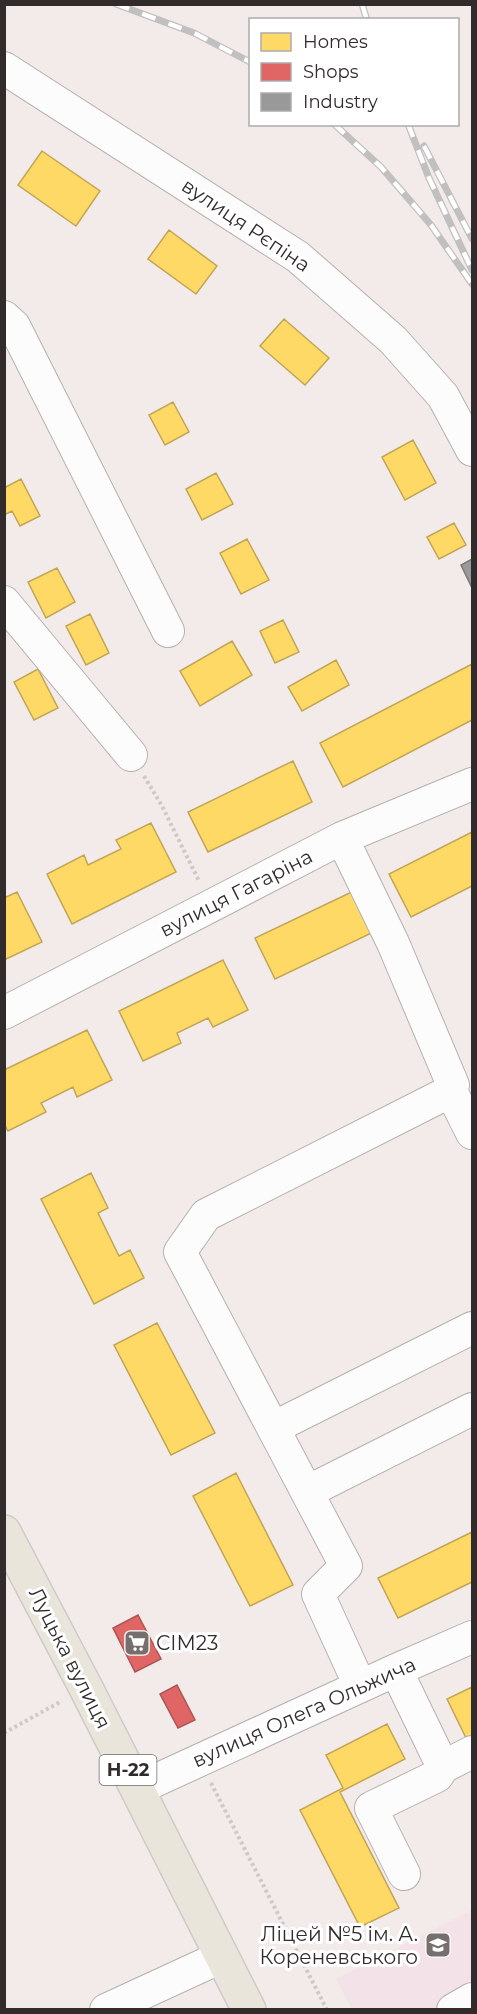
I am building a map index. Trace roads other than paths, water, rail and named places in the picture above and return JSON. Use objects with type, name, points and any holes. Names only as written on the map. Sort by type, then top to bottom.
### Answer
[{"type":"main road","name":"Луцька вулиця","points":[[4,1532],[86,1688],[249,2010]]},
{"type":"street","name":"вулиця Рєпіна","points":[[4,68],[298,257],[393,340],[443,396],[472,450]]},
{"type":"street","points":[[4,317],[14,326],[168,631]]},
{"type":"street","points":[[4,602],[131,755]]},
{"type":"street","name":"вулиця Гагаріна","points":[[4,1013],[342,838],[472,784]]},
{"type":"street","points":[[342,838],[393,943],[453,1085],[451,1092],[472,1133]]},
{"type":"street","points":[[360,1686],[318,1594],[346,1566],[180,1252],[206,1215],[451,1092]]},
{"type":"street","points":[[273,1428],[472,1328]]},
{"type":"street","points":[[307,1492],[472,1409]]},
{"type":"street","name":"вулиця Олега Ольжича","points":[[137,1789],[472,1637]]},
{"type":"street","points":[[396,1670],[442,1767]]},
{"type":"street","points":[[404,1874],[371,1808],[436,1776],[442,1767],[472,1752]]},
{"type":"street","points":[[106,2010],[221,1957]]},
{"type":"street","points":[[453,2010],[472,1999]]},
{"type":"railway","points":[[116,4],[194,33],[249,61]]},
{"type":"railway","points":[[362,4],[366,18]]},
{"type":"railway","points":[[336,126],[381,167],[431,225],[472,284]]},
{"type":"railway","points":[[409,126],[429,178],[472,270]]},
{"type":"railway","points":[[424,146],[472,239]]},
{"type":"place","name":"СІМ23","points":[[137,1643]]},
{"type":"place","name":"Ліцей №5 ім. А. Кореневського","points":[[438,1945]]}]
